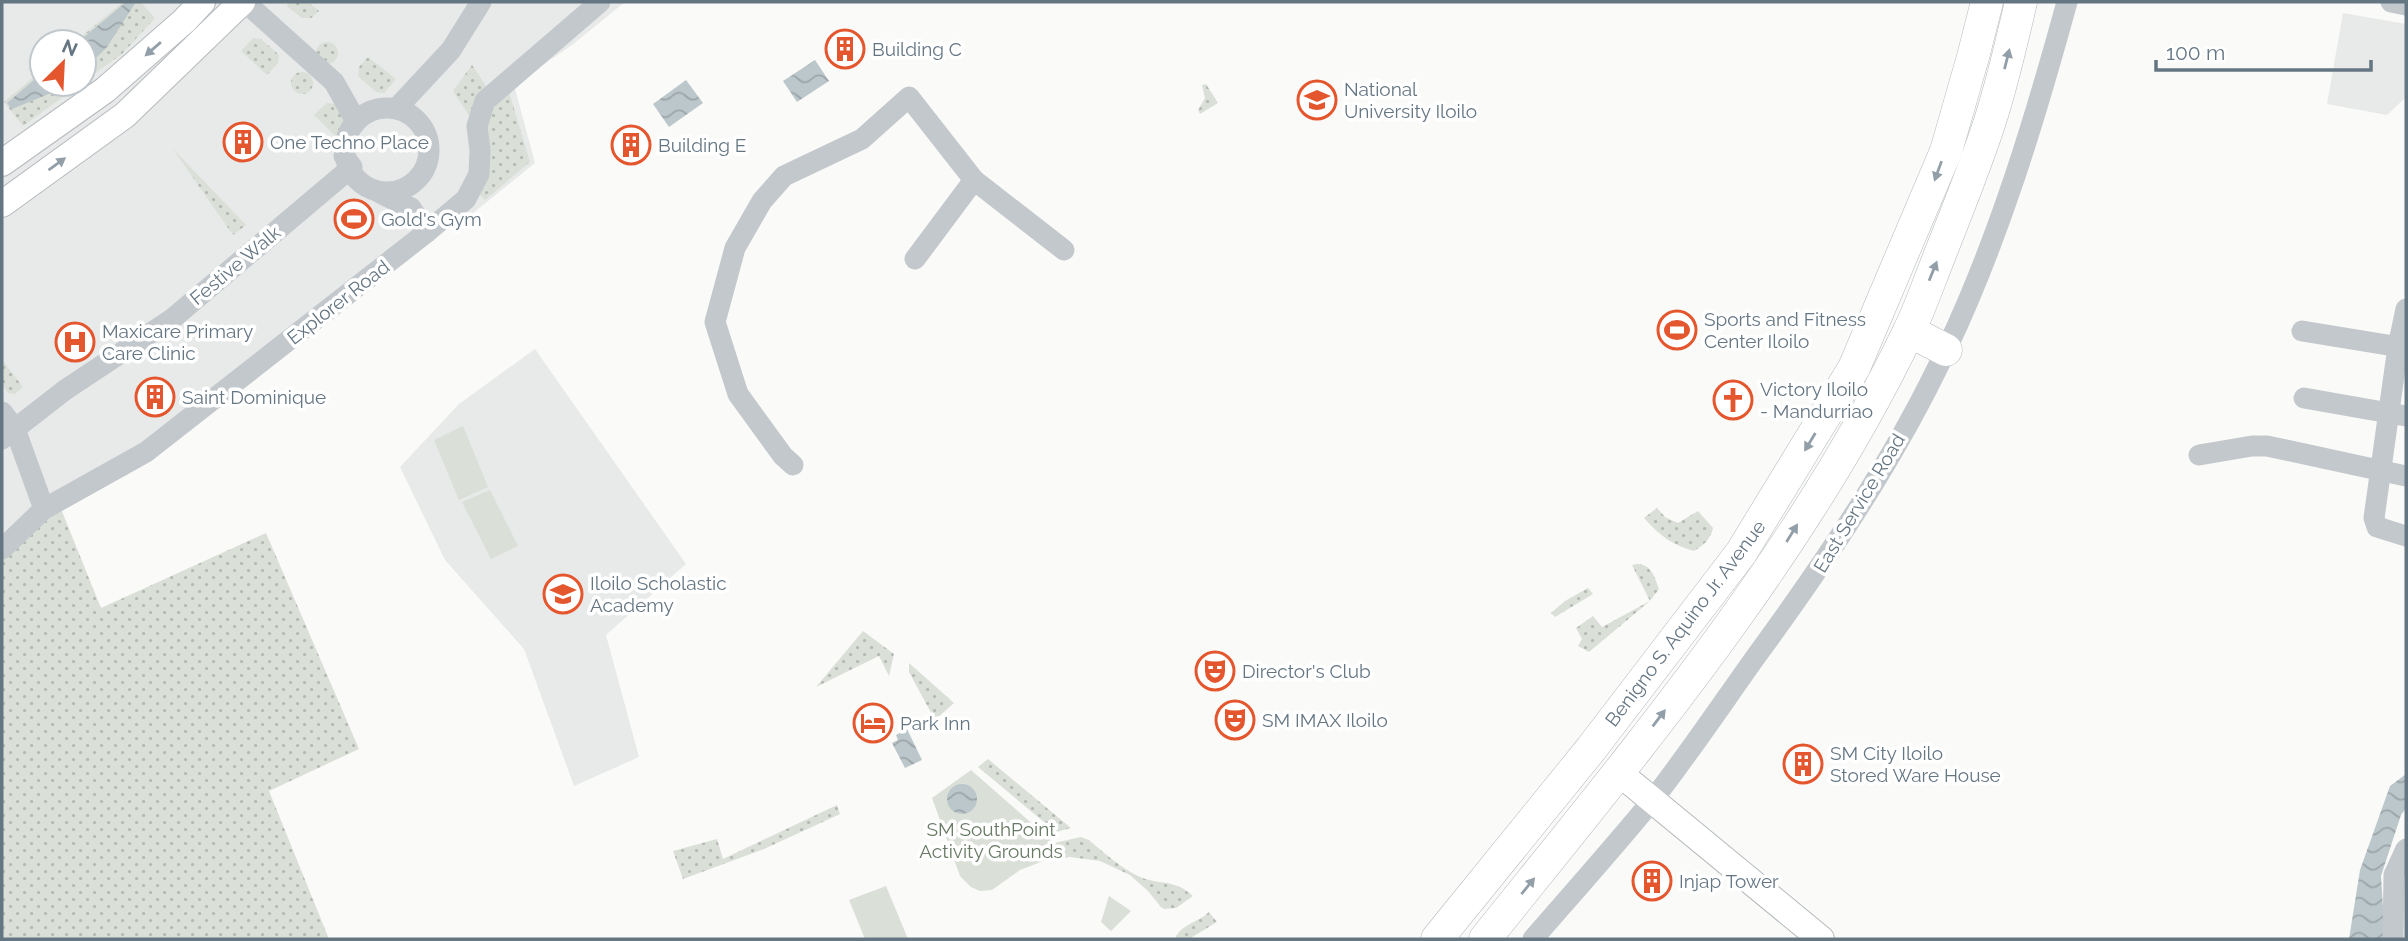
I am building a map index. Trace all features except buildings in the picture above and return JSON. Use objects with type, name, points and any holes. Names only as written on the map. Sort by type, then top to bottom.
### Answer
[{"type":"highway","name":"Benigno S. Aquino Jr. Avenue","points":[[1437,939],[1591,749],[1741,553],[1854,368],[1934,183],[1959,106],[1987,2]]},
{"type":"highway","name":"Benigno S. Aquino Jr. Avenue","points":[[1485,939],[1618,772],[1774,561],[1832,471],[1883,383],[1909,331],[1976,162],[1991,117],[2021,2]]},
{"type":"highway","points":[[1959,106],[1991,117]]},
{"type":"highway","points":[[1909,331],[1946,350]]},
{"type":"main road","points":[[2,163],[106,90],[202,2]]},
{"type":"main road","points":[[2,204],[125,115],[244,2]]},
{"type":"main road","points":[[184,21],[191,18],[203,23],[206,34],[203,41]]},
{"type":"main road","points":[[1618,772],[1819,938]]},
{"type":"street","points":[[244,2],[334,82],[356,121]]},
{"type":"street","points":[[396,109],[451,50],[481,2]]},
{"type":"street","name":"Explorer Road","points":[[2,549],[44,509],[146,452],[466,199],[479,174],[477,126],[485,102],[600,2]]},
{"type":"street","name":"East Service Road","points":[[1534,939],[1652,800],[1809,584],[1868,491],[1946,350],[1969,299],[2016,174],[2067,2]]},
{"type":"street","points":[[2391,2],[2406,5]]},
{"type":"street","points":[[793,465],[783,456],[738,394],[715,322],[735,248],[762,201],[783,176],[862,139],[909,97],[974,180],[1064,250]]},
{"type":"street","points":[[380,193],[407,188],[418,180],[429,157],[425,131],[417,121],[396,109],[382,107],[368,112],[349,130],[344,156],[348,169],[356,180],[367,188],[411,208],[427,232]]},
{"type":"street","name":"Festive Walk","points":[[6,426],[172,319],[352,167],[344,156]]},
{"type":"street","points":[[915,259],[974,180]]},
{"type":"street","points":[[2406,309],[2397,414],[2379,472],[2374,518],[2377,527],[2406,536]]},
{"type":"street","points":[[2302,331],[2402,348]]},
{"type":"street","points":[[2304,398],[2397,414]]},
{"type":"street","points":[[6,426],[44,509]]},
{"type":"street","points":[[2199,455],[2267,446],[2406,476]]},
{"type":"street","points":[[2393,939],[2394,875],[2406,849]]},
{"type":"shaded area","points":[[2,2],[625,2],[572,45],[514,85],[535,163],[461,223],[425,240],[51,514],[2,557]]},
{"type":"shaded area","points":[[2343,13],[2406,24],[2406,97],[2387,115],[2327,104]]},
{"type":"shaded area","name":"Iloilo Scholastic Academy","points":[[535,349],[686,564],[606,635],[639,757],[574,786],[524,649],[445,560],[400,467],[459,404]]},
{"type":"green space","points":[[123,2],[140,2],[155,18],[122,54],[98,71],[98,28],[92,28]]},
{"type":"green space","points":[[288,2],[308,2],[319,11],[311,18],[302,18],[287,6]]},
{"type":"green space","points":[[253,38],[261,39],[279,55],[278,63],[267,75],[241,51]]},
{"type":"green space","points":[[327,42],[335,45],[338,53],[335,61],[327,64],[319,61],[316,53],[319,45]]},
{"type":"green space","points":[[368,57],[396,79],[384,93],[376,92],[358,76],[359,67]]},
{"type":"green space","points":[[472,65],[486,86],[470,117],[453,91]]},
{"type":"green space","points":[[302,72],[310,75],[313,83],[310,91],[302,94],[294,91],[291,83],[294,75]]},
{"type":"green space","points":[[28,82],[28,98],[62,98],[23,126],[4,102]]},
{"type":"green space","points":[[1206,84],[1218,103],[1200,114],[1198,110],[1205,98],[1202,85]]},
{"type":"green space","points":[[509,92],[530,162],[485,200],[480,195],[485,180],[487,129],[497,105]]},
{"type":"green space","points":[[327,103],[335,104],[350,129],[339,140],[314,115]]},
{"type":"green space","points":[[173,149],[246,225],[233,235]]},
{"type":"green space","points":[[3,361],[23,387],[15,394],[8,393],[2,385]]},
{"type":"green space","points":[[463,426],[488,487],[459,500],[434,440]]},
{"type":"green space","points":[[490,490],[518,546],[491,559],[462,502]]},
{"type":"green space","points":[[1657,508],[1665,517],[1678,523],[1698,511],[1713,528],[1710,536],[1694,551],[1672,542],[1644,518]]},
{"type":"green space","points":[[61,509],[101,608],[266,533],[359,749],[269,791],[329,939],[2,939],[2,557]]},
{"type":"green space","points":[[1637,564],[1649,569],[1659,589],[1650,601],[1632,565]]},
{"type":"green space","points":[[1588,588],[1593,594],[1555,617],[1551,613],[1565,601]]},
{"type":"green space","points":[[1650,601],[1589,652],[1578,646],[1582,639],[1576,628],[1593,616],[1602,627]]},
{"type":"green space","points":[[863,631],[894,654],[889,676],[879,656],[816,687]]},
{"type":"green space","points":[[909,663],[954,703],[935,720],[909,672]]},
{"type":"green space","points":[[988,759],[1071,828],[1056,832],[978,767]]},
{"type":"green space","name":"SM SouthPoint Activity Grounds","points":[[971,770],[1070,857],[1043,861],[1020,870],[992,890],[980,891],[971,887],[960,876],[932,798]]},
{"type":"green space","points":[[837,805],[840,814],[764,849],[683,879],[673,851],[717,839],[723,859]]},
{"type":"green space","points":[[1081,837],[1138,876],[1173,884],[1193,896],[1176,908],[1164,909],[1130,875],[1100,861],[1070,857],[1054,843]]},
{"type":"green space","points":[[886,886],[908,939],[865,939],[849,900]]},
{"type":"green space","points":[[1109,896],[1131,911],[1111,931],[1101,922]]},
{"type":"green space","points":[[1209,912],[1217,922],[1189,939],[1177,939],[1176,936],[1183,929]]},
{"type":"water","points":[[126,2],[136,2],[107,47],[98,56],[98,28],[95,28]]},
{"type":"water","points":[[815,60],[829,81],[797,102],[783,81]]},
{"type":"water","points":[[686,80],[703,103],[669,127],[653,104]]},
{"type":"water","points":[[28,85],[28,98],[39,98],[12,109],[7,103]]},
{"type":"water","points":[[907,729],[922,760],[905,768],[892,743],[898,740],[896,735]]},
{"type":"water","points":[[2406,774],[2406,808],[2401,815],[2381,876],[2385,939],[2349,939],[2360,870],[2390,786]]},
{"type":"water","points":[[962,784],[973,788],[977,799],[973,810],[962,814],[951,810],[947,799],[951,788]]},
{"type":"place","name":"Building C","points":[[845,49]]},
{"type":"place","name":"National University Iloilo","points":[[1317,100]]},
{"type":"place","name":"One Techno Place","points":[[243,142]]},
{"type":"place","name":"Building E","points":[[631,145]]},
{"type":"place","name":"Gold's Gym","points":[[354,219]]},
{"type":"place","name":"Sports and Fitness Center Iloilo","points":[[1677,330]]},
{"type":"place","name":"Maxicare Primary Care Clinic","points":[[75,342]]},
{"type":"place","name":"Saint Dominique","points":[[155,397]]},
{"type":"place","name":"Victory Iloilo - Mandurriao","points":[[1733,400]]},
{"type":"place","name":"Iloilo Scholastic Academy","points":[[563,594]]},
{"type":"place","name":"Director's Club","points":[[1215,671]]},
{"type":"place","name":"SM IMAX Iloilo","points":[[1235,720]]},
{"type":"place","name":"Park Inn","points":[[873,723]]},
{"type":"place","name":"SM City Iloilo Stored Ware House","points":[[1803,764]]},
{"type":"place","name":"Injap Tower","points":[[1652,881]]}]
